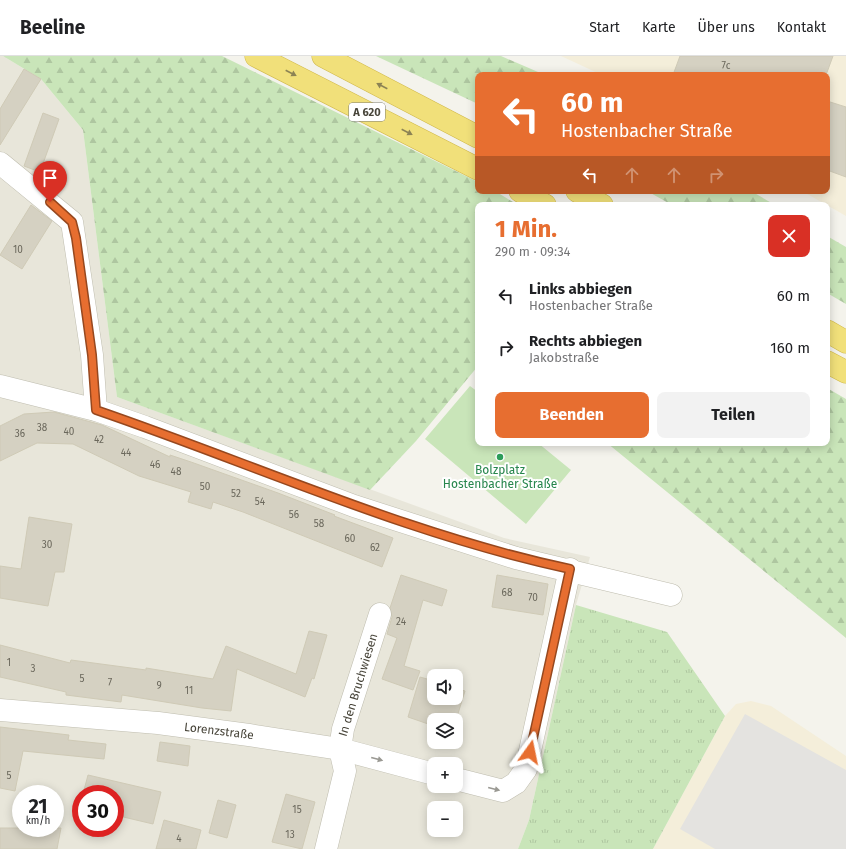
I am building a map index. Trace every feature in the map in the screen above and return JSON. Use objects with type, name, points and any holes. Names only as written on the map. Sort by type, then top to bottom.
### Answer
[{"type":"highway","name":"A 620","points":[[256,56],[475,167]]},
{"type":"highway","name":"A 620","points":[[323,56],[475,135]]},
{"type":"highway","points":[[525,194],[540,202]]},
{"type":"highway","points":[[582,194],[597,202]]},
{"type":"highway","points":[[830,333],[846,342]]},
{"type":"highway","points":[[830,364],[846,372]]},
{"type":"street","points":[[0,163],[72,222],[91,348],[96,410]]},
{"type":"street","points":[[0,386],[96,410],[354,506],[516,558],[570,569],[671,595]]},
{"type":"street","points":[[463,781],[503,791],[516,783],[526,769],[570,569]]},
{"type":"street","name":"In den Bruchwiesen","points":[[326,849],[345,772],[340,748],[345,722],[380,614]]},
{"type":"street","name":"Lorenzstraße","points":[[0,710],[158,723],[340,748],[427,772]]},
{"type":"shaded area","points":[[0,56],[3,56],[41,79],[83,130],[117,397],[504,538],[590,557],[576,605],[529,820],[518,849],[0,849]]},
{"type":"shaded area","points":[[561,56],[846,56],[846,216],[830,207],[830,202],[821,202],[807,194],[830,194],[830,72],[596,72]]},
{"type":"shaded area","points":[[751,701],[771,706],[846,756],[846,849],[653,849],[725,716],[736,704]]},
{"type":"shaded area","points":[[745,714],[846,770],[846,849],[715,849],[680,829]]},
{"type":"green space","points":[[3,56],[222,56],[475,181],[475,194],[500,194],[513,202],[475,202],[475,370],[416,441],[370,490],[117,397],[83,130],[41,79]]},
{"type":"green space","points":[[376,56],[501,56],[538,72],[475,72],[475,103]]},
{"type":"green space","points":[[652,194],[756,194],[770,202],[667,202]]},
{"type":"green space","points":[[830,238],[846,247],[846,304],[830,295]]},
{"type":"green space","name":"Bolzplatz Hostenbacher Straße","points":[[470,386],[475,390],[475,446],[542,446],[571,470],[526,524],[425,439]]},
{"type":"green space","points":[[830,390],[846,399],[846,638],[611,446],[830,446]]},
{"type":"green space","points":[[576,605],[667,632],[725,716],[653,849],[518,849],[529,820]]},
{"type":"building","points":[[680,56],[833,56],[827,72],[674,72]]},
{"type":"building","points":[[24,69],[41,79],[0,145],[0,109]]},
{"type":"building","points":[[830,102],[846,107],[846,177],[830,171]]},
{"type":"building","points":[[43,113],[59,119],[40,172],[24,166]]},
{"type":"building","points":[[31,205],[52,221],[22,269],[0,255]]},
{"type":"building","points":[[54,412],[102,425],[170,457],[170,455],[278,493],[393,538],[382,567],[243,512],[213,502],[211,509],[188,502],[191,492],[139,476],[73,444],[37,443],[0,461],[0,426],[24,414]]},
{"type":"building","points":[[29,517],[72,524],[64,572],[55,572],[48,606],[0,598],[0,566],[21,569]]},
{"type":"building","points":[[401,575],[447,590],[442,606],[423,600],[404,666],[420,671],[413,690],[382,679],[397,638],[387,634],[392,617],[390,608]]},
{"type":"building","points":[[497,575],[548,584],[543,615],[492,607]]},
{"type":"building","points":[[309,631],[327,635],[314,679],[312,678],[305,697],[237,669],[231,711],[202,708],[122,695],[121,702],[66,695],[66,692],[0,677],[0,645],[70,663],[71,660],[146,670],[146,668],[213,679],[226,646],[296,674]]},
{"type":"building","points":[[420,677],[427,679],[427,705],[461,705],[458,713],[427,713],[427,724],[408,717]]},
{"type":"building","points":[[0,727],[69,735],[68,740],[106,744],[104,759],[23,751],[16,785],[12,785],[12,790],[0,788]]},
{"type":"building","points":[[160,742],[190,746],[188,766],[157,761]]},
{"type":"building","points":[[88,775],[161,792],[153,824],[124,817],[124,785],[85,785]]},
{"type":"building","points":[[286,794],[315,802],[302,849],[272,842]]},
{"type":"building","points":[[218,800],[236,805],[227,838],[209,833]]},
{"type":"building","points":[[164,820],[201,830],[196,849],[156,849]]},
{"type":"building","points":[[0,828],[12,828],[12,837],[59,837],[57,849],[0,849]]},
{"type":"place","name":"Bolzplatz Hostenbacher Straße","points":[[500,457]]},
{"type":"route","points":[[50,202],[72,222],[76,238],[92,355],[96,410],[354,506],[516,558],[570,569],[530,752]]}]
